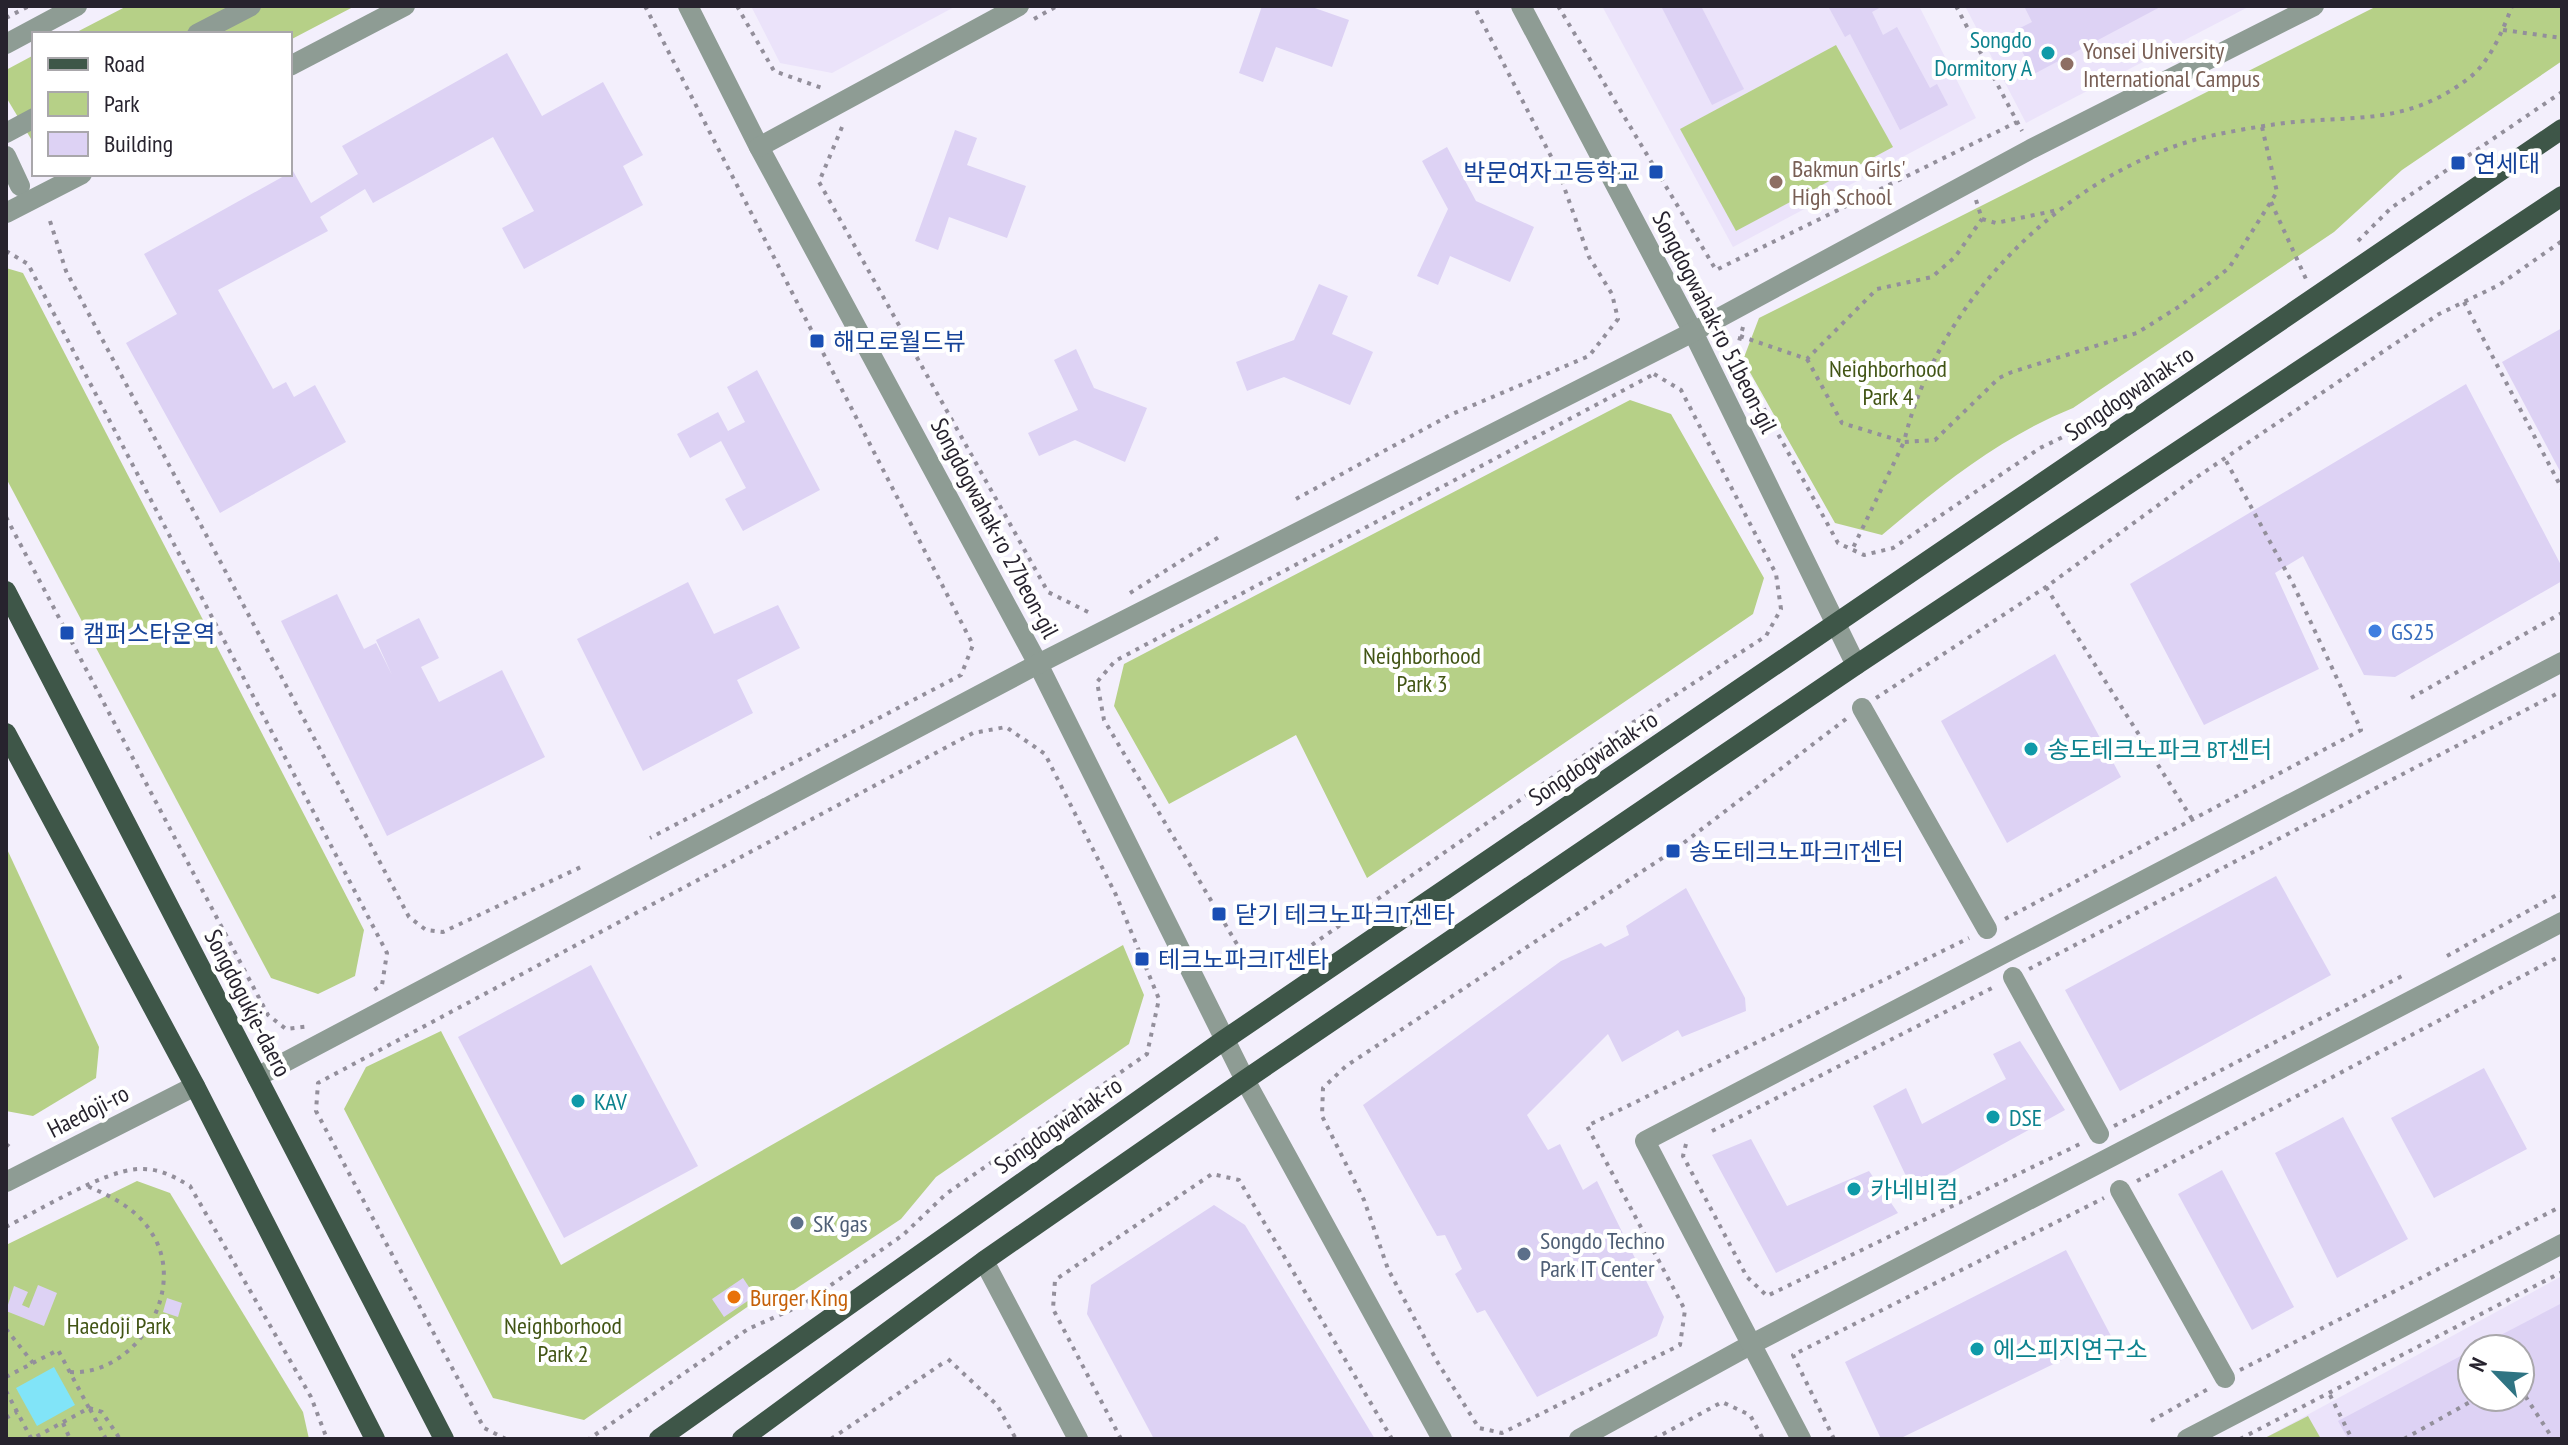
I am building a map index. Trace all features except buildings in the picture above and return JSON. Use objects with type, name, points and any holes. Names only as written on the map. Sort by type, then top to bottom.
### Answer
[{"type":"main road","name":"Songdogwahak-ro","points":[[659,1439],[1224,1040],[2562,129]]},
{"type":"main road","points":[[742,1439],[984,1261],[1245,1080],[1856,665],[2562,196]]},
{"type":"main road","name":"Songdogukje-daero","points":[[6,591],[444,1439]]},
{"type":"main road","points":[[6,733],[195,1086],[375,1439]]},
{"type":"street","points":[[6,44],[77,6]]},
{"type":"street","points":[[201,32],[251,6]]},
{"type":"street","points":[[292,65],[405,6]]},
{"type":"street","name":"Songdogwahak-ro 27beon-gil","points":[[688,6],[759,147],[1038,664],[1245,1080],[1442,1439]]},
{"type":"street","name":"Songdogwahak-ro 51beon-gil","points":[[1521,6],[1693,332],[1856,665]]},
{"type":"street","points":[[257,1077],[1038,664],[1693,332],[2031,149],[2314,6]]},
{"type":"street","points":[[759,147],[1024,14]]},
{"type":"street","points":[[6,133],[32,119]]},
{"type":"street","points":[[6,156],[20,186]]},
{"type":"street","points":[[6,213],[78,176]]},
{"type":"street","points":[[1801,1439],[1645,1141],[2562,662]]},
{"type":"street","points":[[1862,708],[1987,929]]},
{"type":"street","points":[[1579,1439],[1752,1344],[2562,922]]},
{"type":"street","points":[[2013,977],[2099,1134]]},
{"type":"street","name":"Haedoji-ro","points":[[6,1182],[195,1086]]},
{"type":"street","points":[[2113,1194],[2219,1382]]},
{"type":"street","points":[[2187,1439],[2562,1244]]},
{"type":"street","points":[[984,1261],[1078,1439]]},
{"type":"path","points":[[6,18],[29,6]]},
{"type":"path","points":[[645,6],[973,645],[961,675],[650,838]]},
{"type":"path","points":[[737,6],[774,71],[820,89]]},
{"type":"path","points":[[1024,14],[1057,6]]},
{"type":"path","points":[[1296,499],[1450,415],[1589,356],[1618,319],[1612,294],[1589,257],[1558,170],[1474,6]]},
{"type":"path","points":[[1558,6],[1716,270],[2017,122]]},
{"type":"path","points":[[1956,6],[2031,149]]},
{"type":"path","points":[[1852,550],[1904,442],[1913,404],[1941,345],[1981,285],[2061,209],[2091,187],[2145,159],[2194,140],[2262,127],[2390,117],[2470,77],[2503,30],[2512,6]]},
{"type":"path","points":[[2503,30],[2562,38]]},
{"type":"path","points":[[2351,249],[2391,208],[2562,92]]},
{"type":"path","points":[[853,121],[840,128],[819,182],[1048,592],[1095,615]]},
{"type":"path","points":[[1740,336],[1807,359],[1842,423],[1904,442],[1935,440],[1999,378],[2137,333],[2180,306],[2229,268],[2277,192],[2262,127]]},
{"type":"path","points":[[1962,207],[1986,195]]},
{"type":"path","points":[[1976,200],[1982,219]]},
{"type":"path","points":[[2271,202],[2306,279]]},
{"type":"path","points":[[1982,219],[1996,223],[2061,209]]},
{"type":"path","points":[[1807,359],[1877,289],[1932,277],[1955,257],[1982,219]]},
{"type":"path","points":[[50,221],[66,271],[409,917],[426,930],[443,932],[583,866]]},
{"type":"path","points":[[2225,459],[2293,584],[2361,730],[1987,929],[1587,1126],[1685,1310],[1680,1345],[1502,1433],[1479,1428],[1438,1363],[1388,1269],[1364,1200],[1322,1116],[1323,1088],[1346,1066],[1673,851],[1746,799],[1801,750],[2046,587],[2225,459],[2439,314],[2499,285],[2562,241]]},
{"type":"path","points":[[6,251],[28,264],[387,953],[382,985],[369,993]]},
{"type":"path","points":[[2293,287],[2317,271]]},
{"type":"path","points":[[2464,302],[2562,489]]},
{"type":"path","points":[[1745,320],[1735,356],[1838,543],[1864,555],[1893,548],[2040,448],[2092,423]]},
{"type":"path","points":[[1654,374],[1681,390],[1776,574],[1781,609],[1766,636],[1609,738],[1293,958],[1244,956],[1104,720],[1097,682],[1115,661],[1654,374]]},
{"type":"path","points":[[6,517],[268,1015],[286,1029],[314,1025]]},
{"type":"path","points":[[1120,599],[1219,537]]},
{"type":"path","points":[[2046,587],[2193,819]]},
{"type":"path","points":[[2411,698],[2562,613]]},
{"type":"path","points":[[2402,976],[2099,1134],[1767,1296],[1747,1277],[1683,1156],[1684,1145],[2562,691]]},
{"type":"path","points":[[506,1439],[484,1428],[316,1111],[318,1083],[973,733],[1006,727],[1045,754],[1116,895],[1159,999],[1147,1054],[946,1194],[890,1244],[802,1305],[748,1329],[589,1439]]},
{"type":"path","points":[[2447,956],[2562,892]]},
{"type":"path","points":[[1834,1439],[1793,1355],[2113,1194],[2562,955]]},
{"type":"path","points":[[6,1144],[12,1149]]},
{"type":"path","points":[[6,1227],[87,1186],[136,1169],[166,1172],[190,1186],[311,1397],[327,1439]]},
{"type":"path","points":[[1121,1439],[1053,1309],[1055,1280],[1212,1174],[1239,1180],[1392,1439]]},
{"type":"path","points":[[70,1372],[107,1368],[129,1353],[148,1330],[162,1281],[160,1249],[146,1224],[119,1202],[87,1186]]},
{"type":"path","points":[[2113,1194],[2113,1211]]},
{"type":"path","points":[[2151,1421],[2219,1382],[2562,1206]]},
{"type":"path","points":[[2240,1439],[2562,1272]]},
{"type":"path","points":[[6,1329],[33,1363]]},
{"type":"path","points":[[6,1377],[58,1350],[106,1439]]},
{"type":"path","points":[[948,1359],[997,1405],[1016,1439]]},
{"type":"path","points":[[831,1439],[943,1363]]},
{"type":"path","points":[[6,1391],[31,1439],[89,1408],[102,1412],[120,1439]]},
{"type":"path","points":[[2330,1394],[2352,1439]]},
{"type":"path","points":[[1654,1439],[1722,1402],[1750,1415],[1763,1439]]},
{"type":"path","points":[[2404,1439],[2456,1410]]},
{"type":"path","points":[[6,1418],[17,1412]]},
{"type":"path","points":[[2536,1413],[2553,1439]]},
{"type":"path","points":[[63,1422],[70,1439]]},
{"type":"shaded area","points":[[751,6],[956,6],[832,73],[780,63]]},
{"type":"shaded area","name":"Bakmun Girls' High School","points":[[1602,6],[1919,6],[1976,118],[1733,247]]},
{"type":"shaded area","name":"Yonsei University International Campus","points":[[1965,6],[2250,6],[2026,123]]},
{"type":"shaded area","points":[[2562,1276],[2562,1439],[2263,1439],[2456,1334],[2456,1413],[2536,1413],[2536,1333],[2457,1333]]},
{"type":"green space","points":[[127,6],[355,6],[292,39],[292,32],[77,32]]},
{"type":"green space","name":"Neighborhood Park 4","points":[[2377,6],[2562,6],[2562,61],[2402,170],[2334,232],[2073,408],[1996,448],[1882,535],[1835,523],[1743,360],[1759,318]]},
{"type":"green space","points":[[1836,45],[1893,147],[1736,231],[1680,129]]},
{"type":"green space","points":[[32,56],[32,141],[6,97],[6,70]]},
{"type":"green space","points":[[6,268],[23,273],[364,930],[355,976],[318,994],[271,978],[6,478]]},
{"type":"green space","name":"Neighborhood Park 3","points":[[1630,400],[1671,414],[1764,578],[1753,614],[1367,878],[1296,735],[1169,804],[1114,706],[1124,664]]},
{"type":"green space","points":[[6,847],[99,1047],[96,1078],[33,1116],[6,1111]]},
{"type":"green space","name":"Neighborhood Park 2","points":[[1123,945],[1144,995],[1129,1044],[936,1177],[901,1219],[788,1294],[753,1303],[584,1420],[493,1398],[344,1109],[366,1067],[441,1031],[561,1265]]},
{"type":"green space","name":"Haedoji Park","points":[[137,1181],[170,1193],[303,1412],[309,1439],[6,1439],[6,1245]]},
{"type":"green space","points":[[2308,1416],[2321,1439],[2263,1439]]},
{"type":"water","points":[[54,1367],[75,1405],[37,1426],[16,1388]]},
{"type":"place","name":"Songdo Dormitory A","points":[[2048,53]]},
{"type":"place","name":"Yonsei University International Campus","points":[[2067,64]]},
{"type":"place","name":"연세대","points":[[2458,163]]},
{"type":"place","name":"박문여자고등학교","points":[[1656,172]]},
{"type":"place","name":"Bakmun Girls' High School","points":[[1776,182]]},
{"type":"place","name":"해모로월드뷰","points":[[817,341]]},
{"type":"place","name":"GS25","points":[[2375,631]]},
{"type":"place","name":"캠퍼스타운역","points":[[67,633]]},
{"type":"place","name":"송도테크노파크 BT센터","points":[[2031,749]]},
{"type":"place","name":"송도테크노파크IT센터","points":[[1673,851]]},
{"type":"place","name":"닫기 테크노파크IT센타","points":[[1219,914]]},
{"type":"place","name":"테크노파크IT센타","points":[[1142,959]]},
{"type":"place","name":"KAV","points":[[578,1101]]},
{"type":"place","name":"DSE","points":[[1993,1117]]},
{"type":"place","name":"카네비컴","points":[[1854,1189]]},
{"type":"place","name":"SK gas","points":[[797,1223]]},
{"type":"place","name":"Songdo Techno Park IT Center","points":[[1524,1254]]},
{"type":"place","name":"Burger King","points":[[734,1297]]},
{"type":"place","name":"에스피지연구소","points":[[1977,1349]]}]
